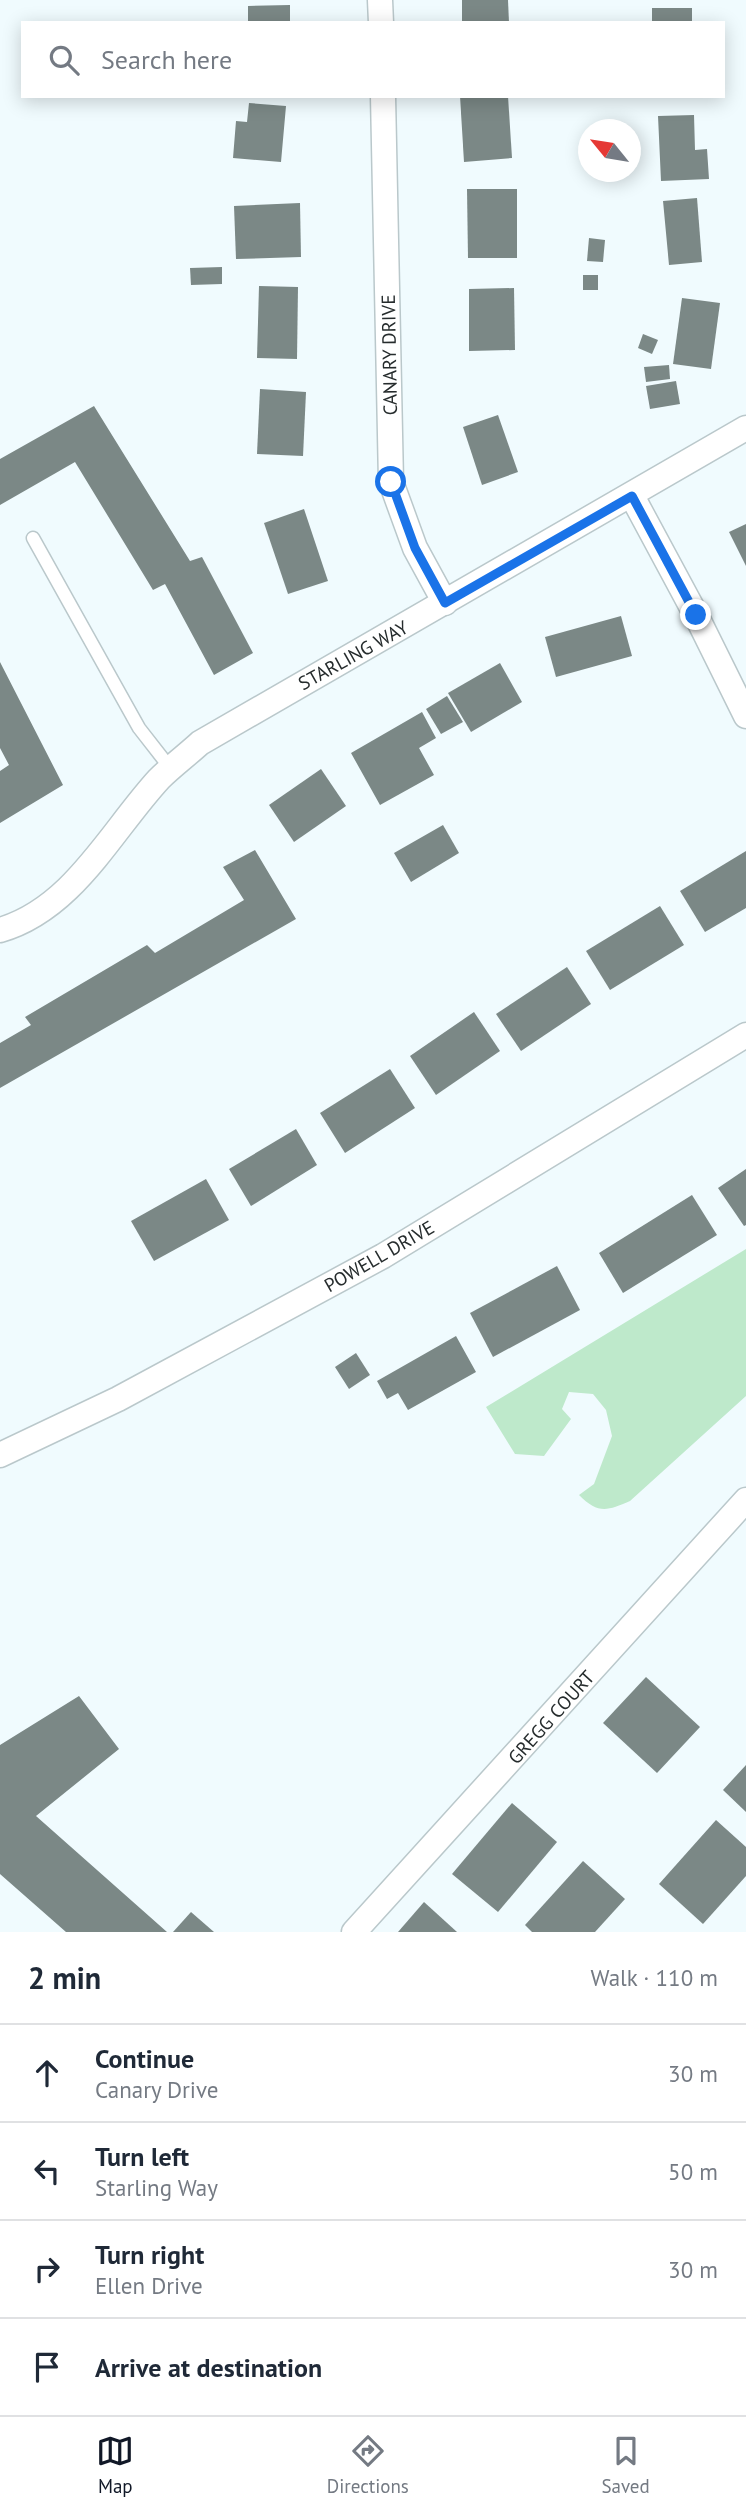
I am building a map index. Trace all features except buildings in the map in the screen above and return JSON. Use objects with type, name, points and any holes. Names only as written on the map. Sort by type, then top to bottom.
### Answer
[{"type":"street","points":[[380,0],[381,21]]},
{"type":"street","name":"CANARY DRIVE","points":[[383,98],[391,482],[415,548],[445,603]]},
{"type":"street","name":"STARLING WAY","points":[[0,930],[19,924],[56,899],[83,872],[160,778],[201,743],[746,429]]},
{"type":"street","points":[[632,496],[746,716]]},
{"type":"street","name":"POWELL DRIVE","points":[[0,1455],[118,1399],[383,1255],[746,1035]]},
{"type":"street","name":"GREGG COURT","points":[[354,1932],[746,1500]]},
{"type":"lane","points":[[33,538],[139,728],[171,769]]},
{"type":"green space","points":[[746,1249],[746,1396],[630,1501],[603,1509],[597,1508],[579,1495],[594,1484],[612,1436],[606,1410],[593,1394],[569,1392],[562,1409],[571,1419],[544,1456],[515,1454],[486,1407]]},
{"type":"route","points":[[391,482],[415,548],[445,603],[632,496],[696,615]]}]
